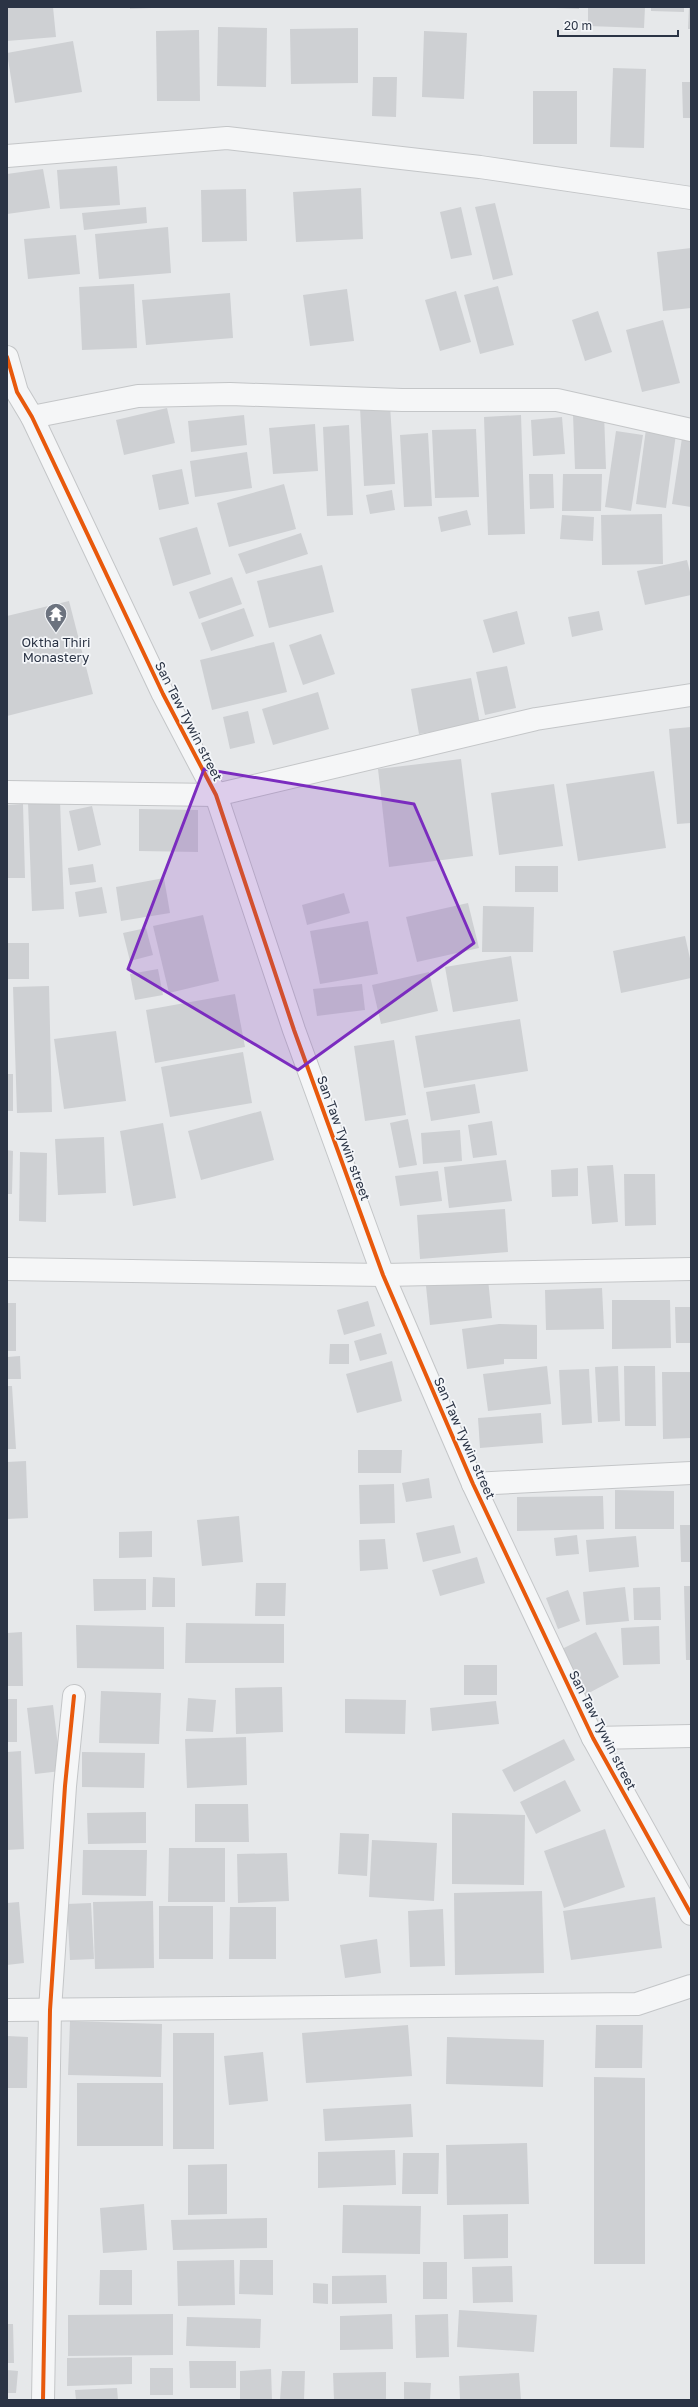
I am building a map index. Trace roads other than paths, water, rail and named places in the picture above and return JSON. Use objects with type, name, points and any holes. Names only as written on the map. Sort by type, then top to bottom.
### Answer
[{"type":"street","points":[[7,156],[227,138],[480,166],[691,198]]},
{"type":"street","name":"San Taw Tywin street","points":[[7,357],[17,392],[32,417],[163,694],[216,795],[294,1030],[383,1275],[473,1484],[593,1738],[691,1914]]},
{"type":"street","points":[[32,417],[138,396],[230,394],[402,400],[557,400],[691,430]]},
{"type":"street","points":[[7,792],[216,795],[536,719],[691,695]]},
{"type":"street","points":[[7,1269],[383,1275],[691,1269]]},
{"type":"street","points":[[473,1484],[691,1473]]},
{"type":"street","points":[[43,2400],[50,2010],[65,1794],[74,1696]]},
{"type":"street","points":[[593,1738],[691,1736]]},
{"type":"street","points":[[7,2010],[637,2004],[691,1986]]},
{"type":"place","name":"Oktha Thiri Monastery","points":[[56,634]]}]
